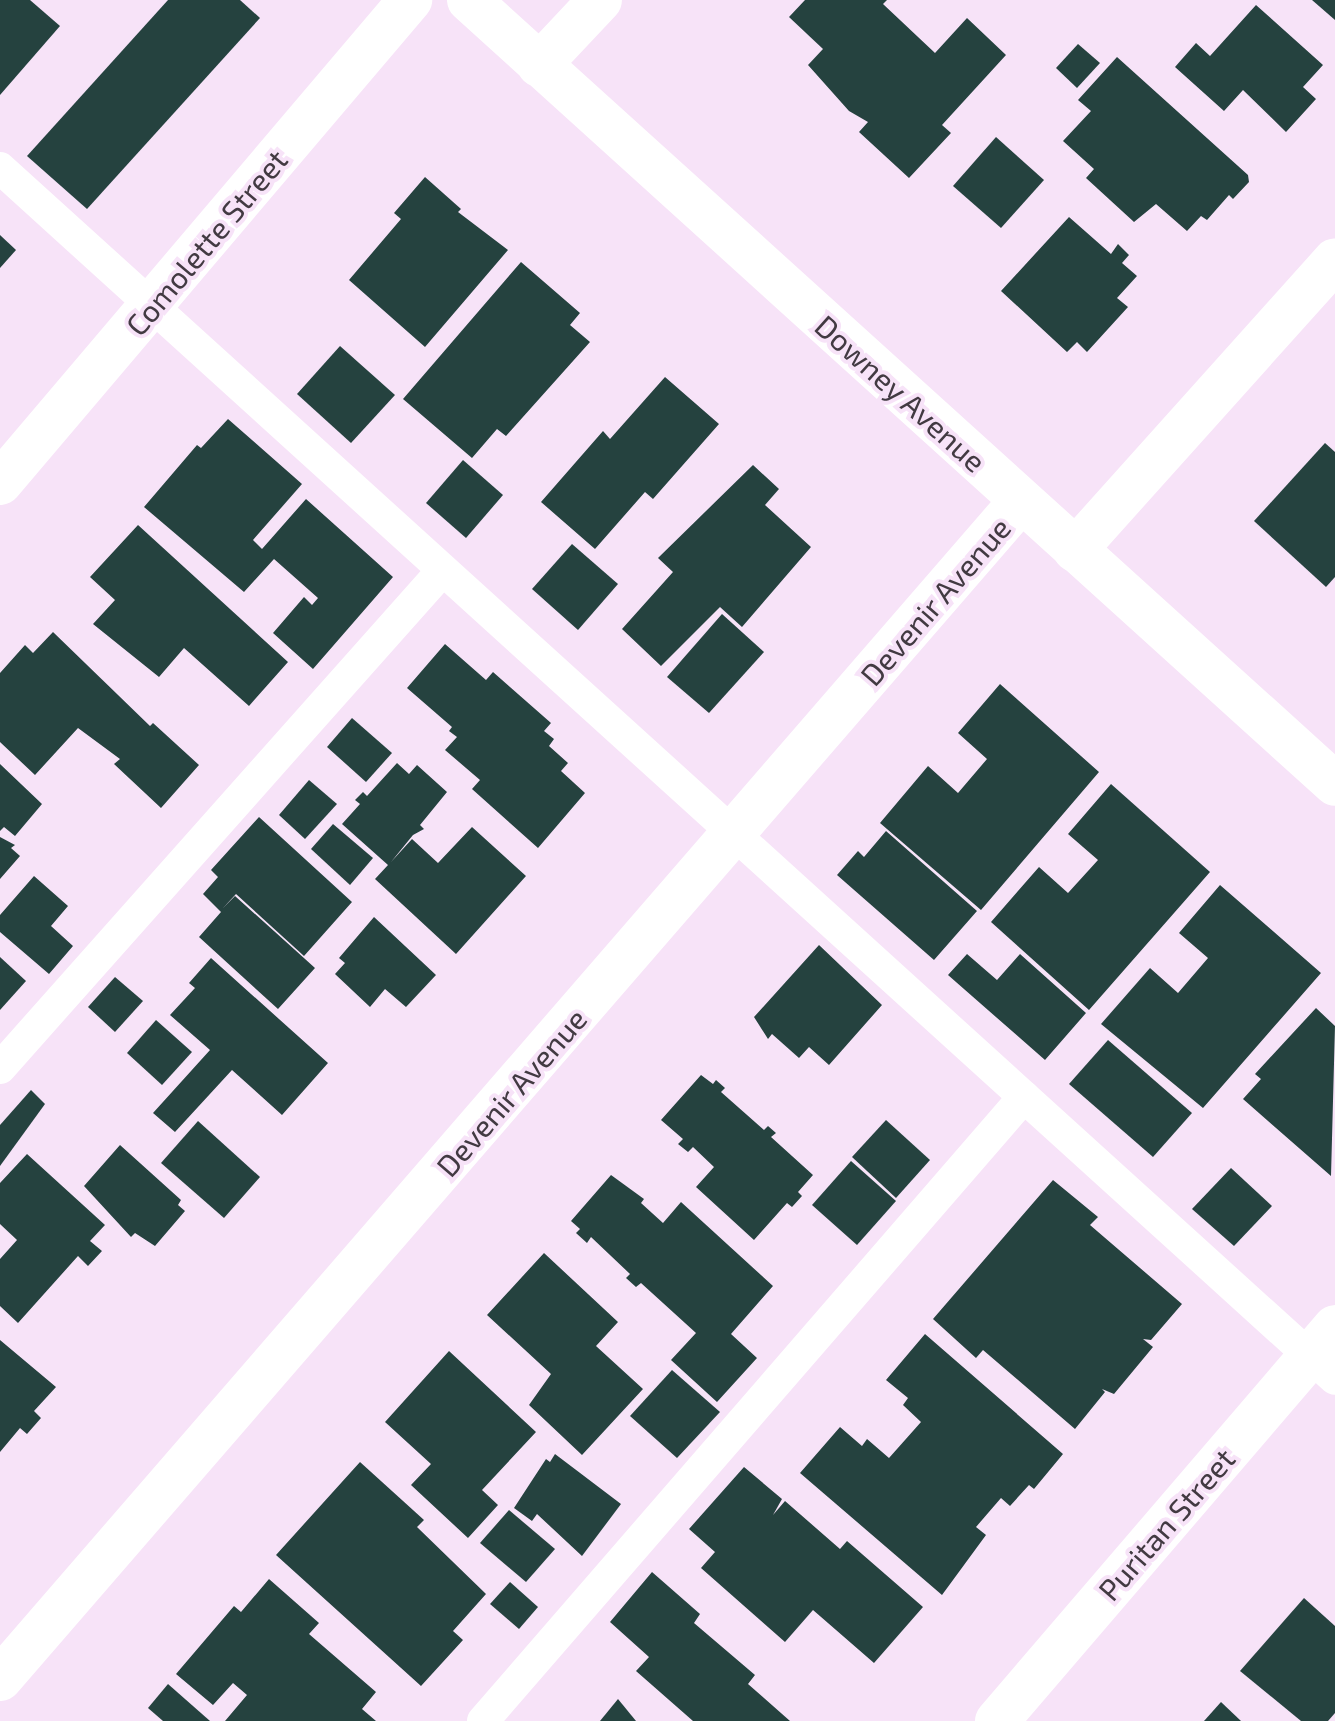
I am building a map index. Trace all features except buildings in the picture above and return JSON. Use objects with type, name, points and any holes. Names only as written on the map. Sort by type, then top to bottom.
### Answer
[{"type":"street","name":"Comolette Street","points":[[0,483],[410,0]]},
{"type":"street","name":"Downey Avenue","points":[[469,0],[1335,784]]},
{"type":"street","points":[[539,65],[600,0]]},
{"type":"street","points":[[1075,550],[1335,260]]},
{"type":"street","name":"Devenir Avenue","points":[[0,1679],[735,835],[1020,502]]},
{"type":"street","name":"Puritan Street","points":[[997,1721],[1327,1354]]},
{"type":"lane","points":[[0,168],[155,304],[441,572],[1024,1097],[1327,1354]]},
{"type":"lane","points":[[0,1068],[441,572]]},
{"type":"lane","points":[[483,1721],[1024,1097]]}]
